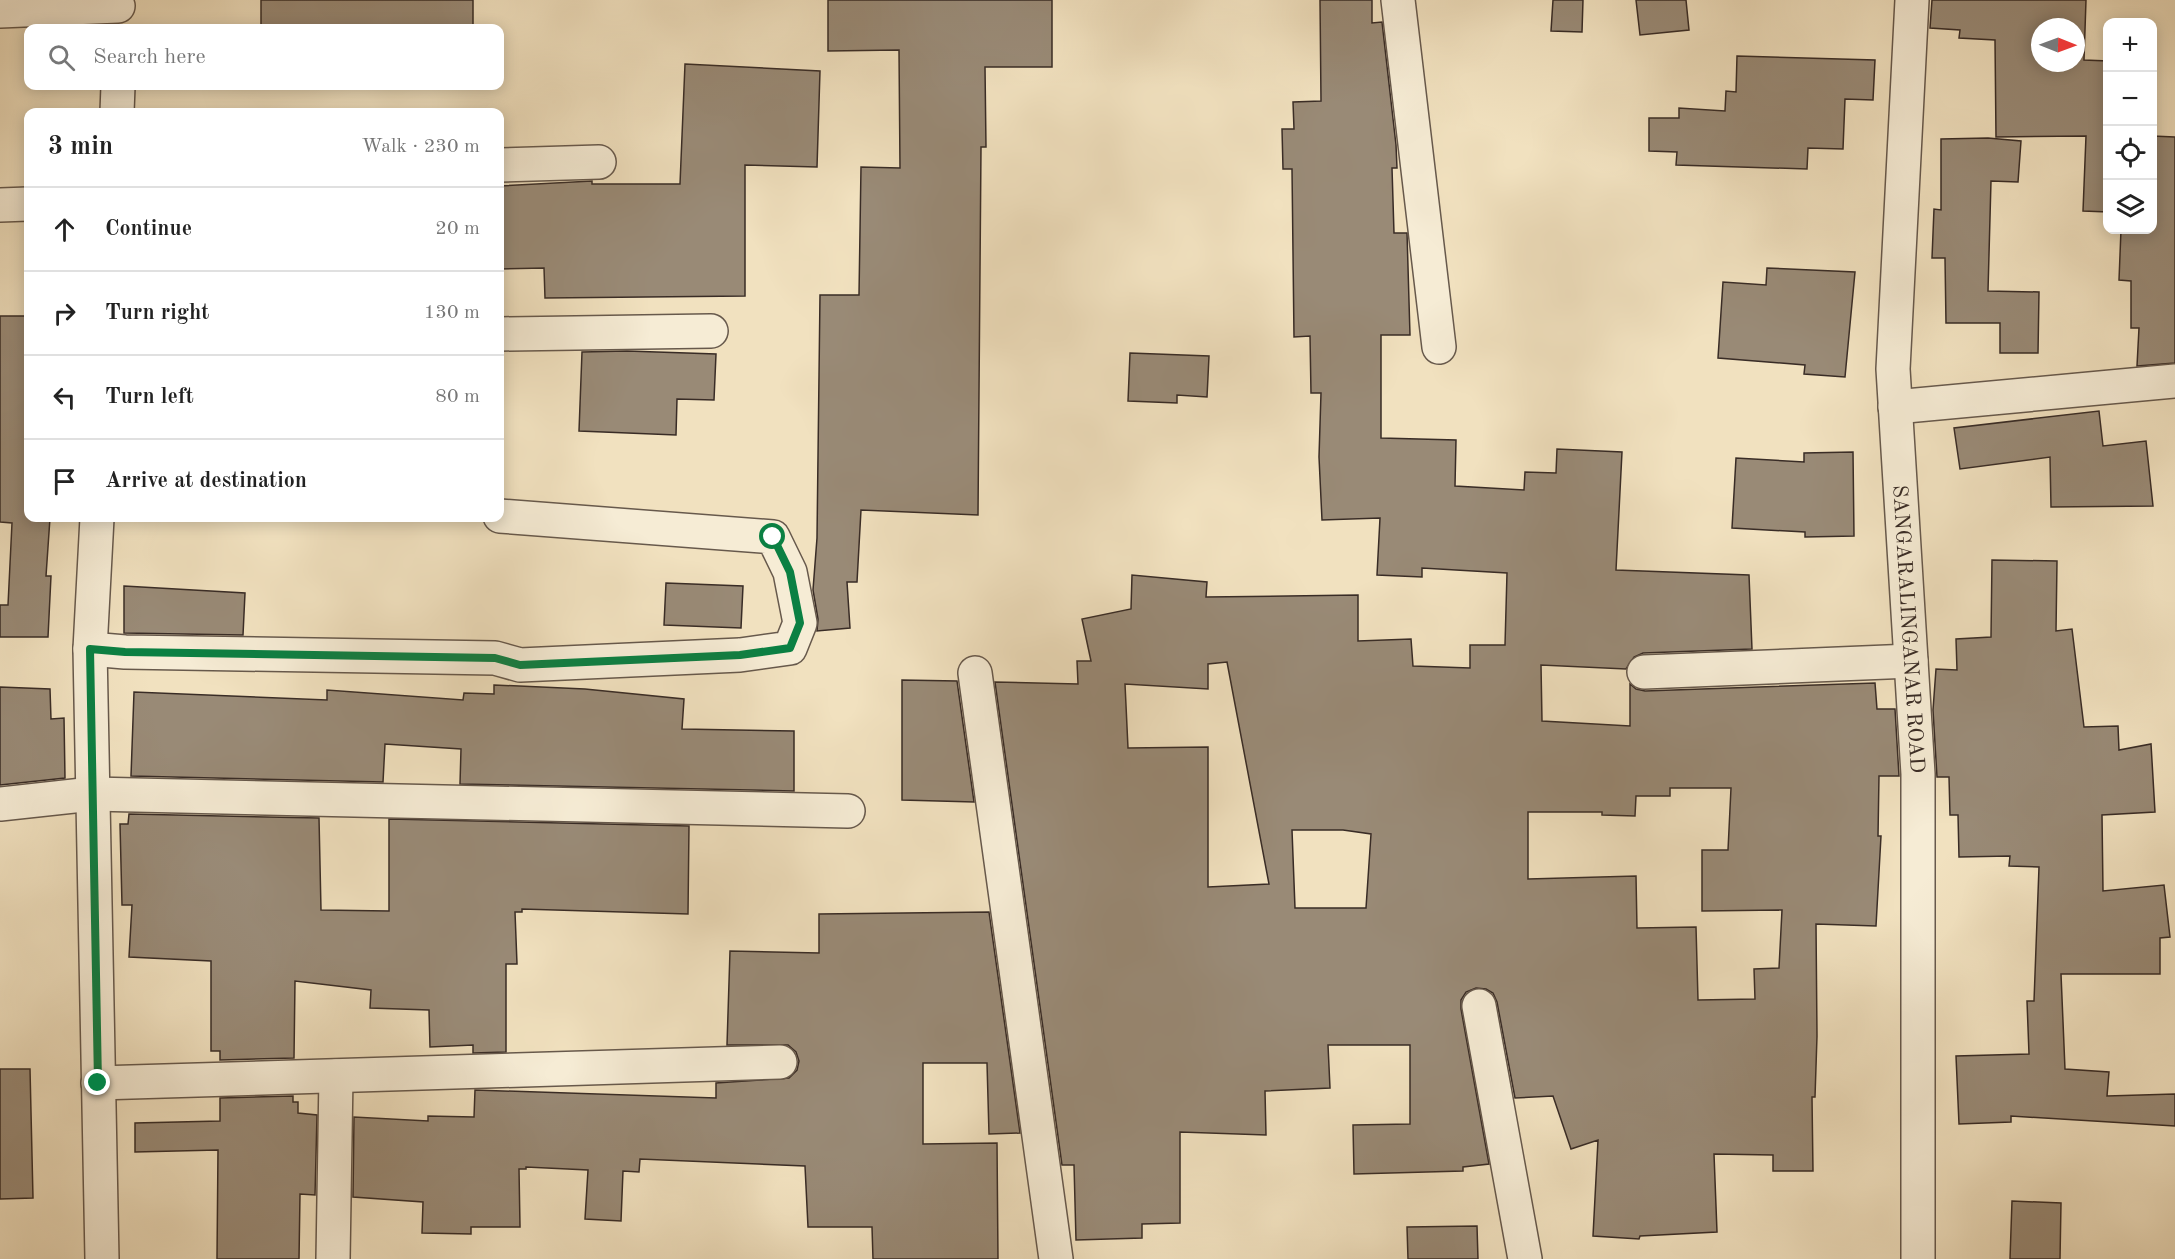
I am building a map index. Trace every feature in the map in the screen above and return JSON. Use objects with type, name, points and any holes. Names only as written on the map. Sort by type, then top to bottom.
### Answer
[{"type":"street","points":[[1398,0],[1439,347]]},
{"type":"street","name":"SANGARALINGANAR ROAD","points":[[1912,0],[1893,369],[1918,774],[1918,1259]]},
{"type":"street","points":[[0,11],[118,12]]},
{"type":"street","points":[[117,108],[118,90]]},
{"type":"street","points":[[504,165],[598,162]]},
{"type":"street","points":[[0,206],[24,204]]},
{"type":"street","points":[[504,334],[711,331]]},
{"type":"street","points":[[1895,407],[2175,381]]},
{"type":"street","points":[[90,649],[137,653],[495,658],[520,665],[740,655],[790,648],[800,623],[790,572],[773,537],[504,516]]},
{"type":"street","points":[[97,522],[90,649],[102,1259]]},
{"type":"street","points":[[1644,672],[1911,661]]},
{"type":"street","points":[[975,673],[1056,1259]]},
{"type":"street","points":[[0,804],[93,794],[848,811]]},
{"type":"street","points":[[1479,1006],[1525,1259]]},
{"type":"street","points":[[98,1083],[780,1062]]},
{"type":"street","points":[[333,1259],[336,1076]]},
{"type":"building","points":[[261,0],[473,0],[473,24],[261,24]]},
{"type":"building","points":[[828,0],[1052,0],[1052,67],[985,67],[986,147],[981,147],[978,515],[861,510],[857,582],[847,582],[850,628],[817,631],[818,619],[813,590],[817,538],[820,295],[859,295],[861,167],[900,168],[899,50],[828,51]]},
{"type":"building","points":[[1320,0],[1372,0],[1372,23],[1382,22],[1396,145],[1397,168],[1392,168],[1394,233],[1407,233],[1410,335],[1381,335],[1381,438],[1456,440],[1455,486],[1524,490],[1525,472],[1556,473],[1557,449],[1622,452],[1616,570],[1749,575],[1752,649],[1643,653],[1634,657],[1626,669],[1541,665],[1542,721],[1630,726],[1630,684],[1636,689],[1645,691],[1875,683],[1877,709],[1895,709],[1899,776],[1879,776],[1878,836],[1881,836],[1876,926],[1816,924],[1817,1036],[1815,1097],[1812,1097],[1813,1171],[1773,1171],[1773,1155],[1714,1154],[1717,1232],[1640,1236],[1639,1239],[1593,1236],[1598,1140],[1571,1149],[1553,1096],[1515,1098],[1497,1002],[1493,993],[1486,989],[1476,988],[1466,992],[1461,1000],[1461,1009],[1489,1164],[1463,1167],[1463,1171],[1354,1174],[1353,1125],[1410,1124],[1410,1045],[1328,1045],[1330,1088],[1265,1091],[1266,1135],[1180,1132],[1180,1223],[1142,1224],[1142,1238],[1076,1240],[1074,1165],[1062,1165],[995,682],[1078,684],[1077,661],[1091,661],[1082,619],[1131,609],[1132,575],[1207,582],[1206,597],[1358,595],[1358,641],[1411,639],[1413,666],[1470,668],[1470,645],[1505,645],[1507,573],[1422,568],[1422,577],[1377,575],[1380,518],[1322,520],[1319,457],[1321,393],[1311,393],[1310,336],[1294,337],[1292,169],[1283,169],[1282,129],[1294,129],[1293,102],[1321,101]],"holes":[[[1227,662],[1269,884],[1208,887],[1208,747],[1128,748],[1125,684],[1208,689],[1208,664]],[[1670,788],[1731,788],[1728,850],[1702,850],[1702,911],[1782,910],[1779,968],[1754,969],[1755,999],[1698,1000],[1696,927],[1637,928],[1636,876],[1528,879],[1528,812],[1602,812],[1602,815],[1635,816],[1636,796],[1670,796]],[[1292,830],[1343,830],[1371,834],[1366,908],[1295,908]]]},
{"type":"building","points":[[1553,0],[1583,0],[1582,32],[1551,31]]},
{"type":"building","points":[[1636,0],[1686,0],[1689,30],[1640,35]]},
{"type":"building","points":[[1932,0],[2086,0],[2085,30],[2085,18],[2031,18],[2031,72],[2085,72],[2085,60],[2103,61],[2103,212],[2083,211],[2086,136],[1996,137],[1995,40],[1959,38],[1960,30],[1930,28]]},
{"type":"building","points":[[1737,56],[1875,60],[1873,100],[1845,99],[1843,149],[1808,148],[1807,169],[1676,165],[1677,152],[1649,151],[1649,118],[1679,118],[1679,108],[1725,111],[1726,91],[1736,92]]},
{"type":"building","points":[[685,64],[820,71],[817,167],[745,165],[745,296],[545,298],[544,268],[504,269],[504,186],[592,181],[592,184],[680,184]]},
{"type":"building","points":[[2157,136],[2175,137],[2175,363],[2137,366],[2139,328],[2131,328],[2131,281],[2119,280],[2121,234],[2157,234]]},
{"type":"building","points":[[1988,138],[2021,141],[2018,182],[1991,181],[1988,291],[2039,292],[2038,353],[2000,353],[2000,323],[1946,323],[1945,258],[1932,258],[1934,209],[1941,210],[1941,139]]},
{"type":"building","points":[[1767,268],[1855,272],[1845,377],[1804,374],[1805,365],[1718,358],[1723,282],[1766,285]]},
{"type":"building","points":[[0,316],[24,316],[24,522],[50,522],[46,576],[51,576],[48,637],[0,637],[0,605],[8,605],[12,523],[0,522]]},
{"type":"building","points":[[582,352],[716,354],[714,400],[677,399],[676,435],[579,431]]},
{"type":"building","points":[[1130,353],[1209,356],[1207,397],[1177,395],[1177,403],[1128,401]]},
{"type":"building","points":[[2099,411],[2103,446],[2146,441],[2153,506],[2051,507],[2050,457],[1960,469],[1954,428]]},
{"type":"building","points":[[1853,452],[1854,536],[1805,537],[1805,532],[1732,528],[1736,458],[1804,462],[1804,453]]},
{"type":"building","points":[[1992,560],[2057,561],[2056,631],[2072,629],[2084,727],[2118,726],[2119,750],[2151,744],[2155,812],[2102,815],[2103,891],[2164,885],[2170,937],[2160,938],[2160,974],[2061,974],[2065,1069],[2109,1072],[2107,1096],[2175,1094],[2175,1126],[2011,1116],[2011,1122],[1959,1124],[1956,1056],[2029,1054],[2027,1001],[2034,1001],[2039,867],[2009,866],[2010,856],[1959,857],[1958,815],[1950,815],[1949,777],[1937,777],[1933,710],[1936,669],[1957,670],[1956,639],[1991,637]]},
{"type":"building","points":[[666,583],[743,586],[741,628],[664,625]]},
{"type":"building","points":[[124,586],[245,593],[243,635],[124,633]]},
{"type":"building","points":[[902,680],[957,681],[974,802],[902,800]]},
{"type":"building","points":[[494,685],[585,689],[684,699],[682,729],[794,731],[794,791],[460,784],[461,749],[385,744],[383,782],[131,776],[134,692],[327,700],[327,690],[463,700],[464,693],[494,694]]},
{"type":"building","points":[[0,687],[50,689],[51,719],[64,718],[65,778],[0,785]]},
{"type":"building","points":[[129,814],[319,818],[321,910],[389,911],[389,819],[689,826],[688,914],[522,909],[522,912],[515,912],[517,964],[506,964],[506,1052],[473,1053],[473,1045],[430,1047],[429,1010],[370,1008],[371,990],[295,981],[294,1058],[220,1060],[220,1051],[211,1051],[211,961],[129,957],[132,905],[122,905],[120,824],[128,824]]},
{"type":"building","points":[[989,912],[1020,1133],[989,1134],[987,1063],[923,1063],[923,1144],[997,1143],[998,1259],[873,1259],[872,1227],[808,1227],[805,1166],[640,1159],[639,1172],[623,1171],[621,1221],[585,1219],[588,1170],[526,1167],[526,1169],[519,1169],[520,1227],[471,1227],[471,1234],[422,1233],[423,1202],[353,1197],[354,1117],[428,1121],[428,1116],[474,1117],[475,1090],[716,1098],[716,1083],[789,1078],[797,1070],[799,1061],[796,1052],[788,1045],[727,1045],[730,951],[819,953],[819,914]]},
{"type":"building","points":[[0,1069],[30,1069],[33,1198],[0,1199]]},
{"type":"building","points":[[293,1096],[293,1102],[298,1102],[298,1113],[317,1115],[315,1195],[300,1194],[299,1259],[217,1259],[218,1150],[135,1152],[135,1123],[220,1121],[220,1098]]},
{"type":"building","points":[[2012,1201],[2061,1203],[2060,1259],[2010,1259]]},
{"type":"building","points":[[1477,1226],[1478,1259],[1408,1259],[1407,1227]]},
{"type":"route","points":[[98,1083],[90,649],[125,652],[495,658],[520,665],[740,655],[790,648],[800,623],[790,572],[773,537]]}]
